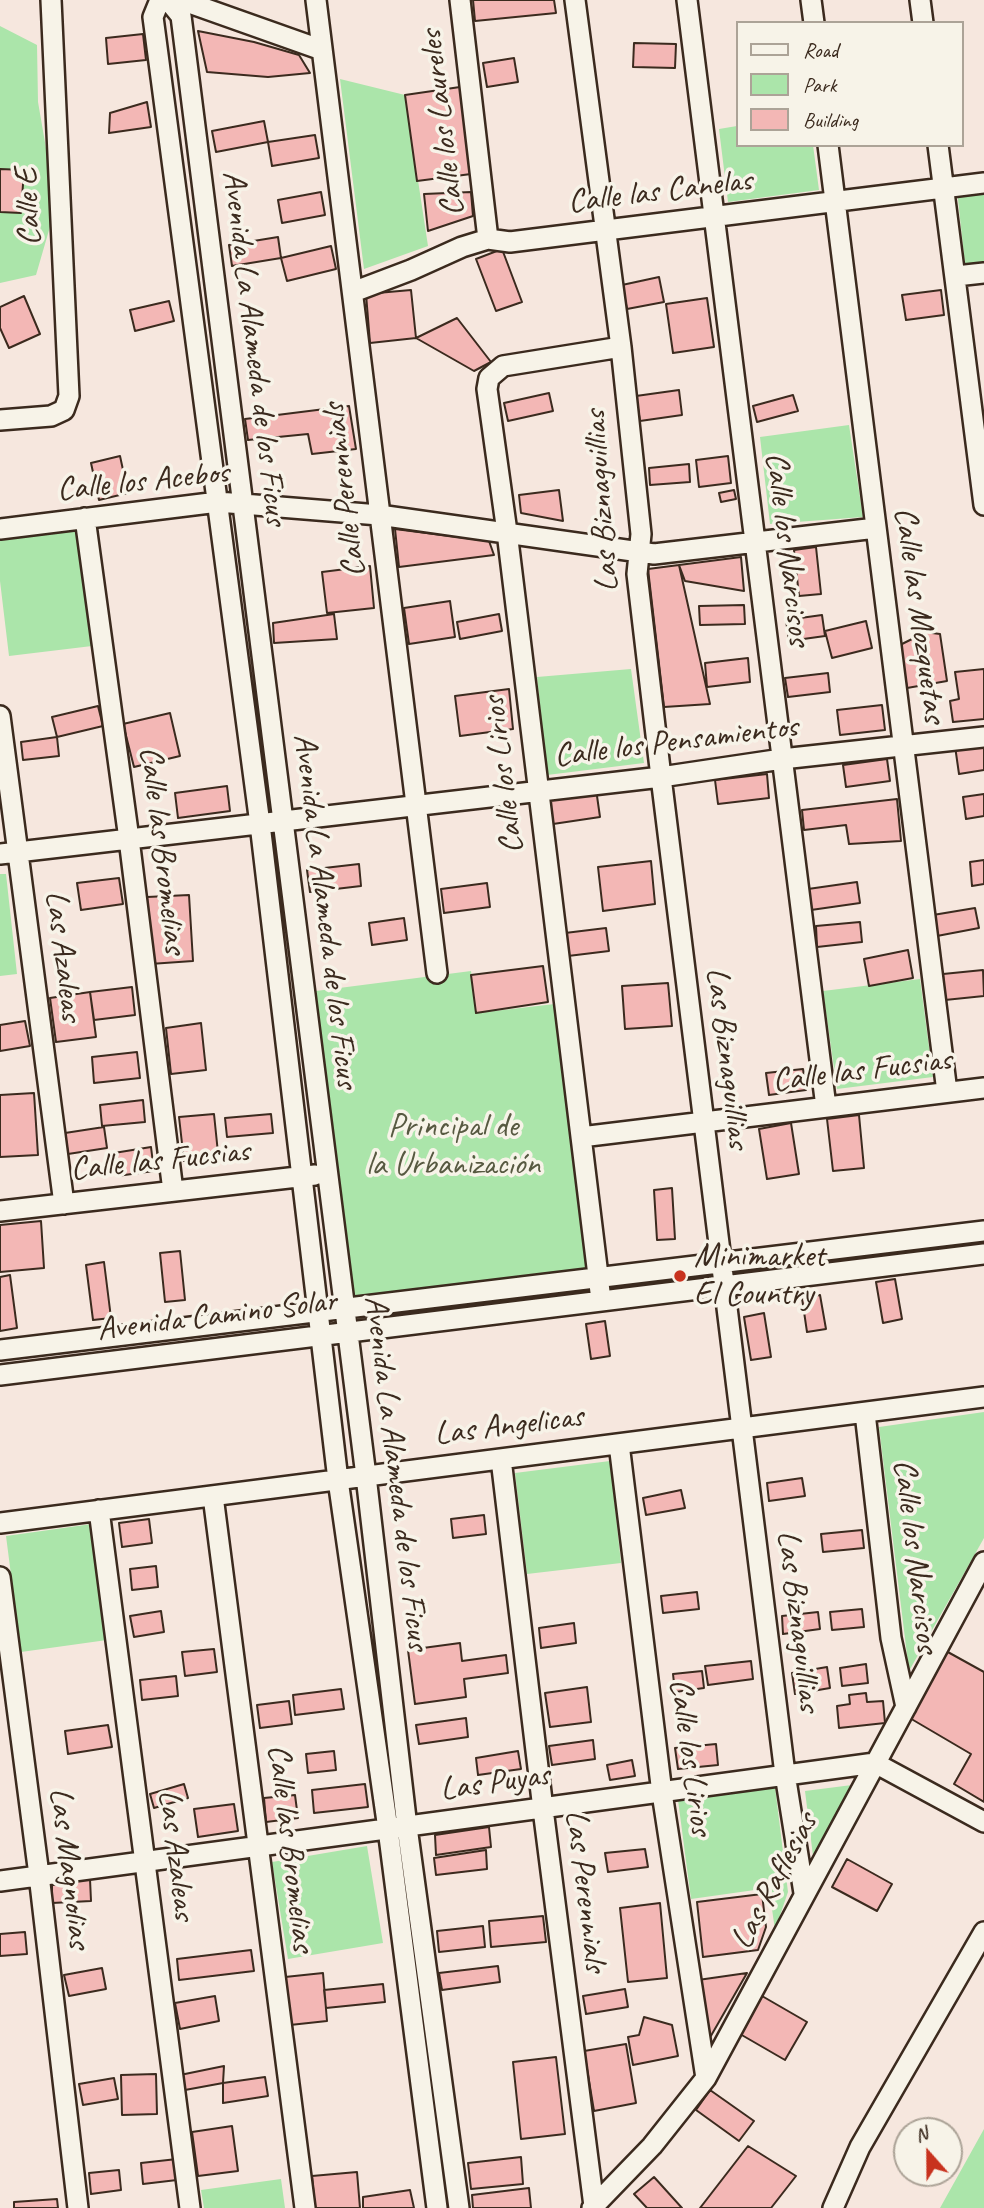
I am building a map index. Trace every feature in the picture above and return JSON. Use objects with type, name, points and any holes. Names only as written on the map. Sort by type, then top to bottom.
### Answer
[{"type":"street","name":"Calle E","points":[[0,420],[51,416],[64,410],[69,396],[51,0]]},
{"type":"street","name":"Avenida La Alameda de los Ficus","points":[[160,0],[153,17],[260,824],[338,1480],[398,1828],[459,2208]]},
{"type":"street","name":"Avenida La Alameda de los Ficus","points":[[168,0],[181,16],[366,1476],[398,1828],[437,2208]]},
{"type":"street","points":[[181,0],[322,50]]},
{"type":"street","name":"Calle Perennials","points":[[316,0],[437,973]]},
{"type":"street","name":"Calle los Laureles","points":[[460,0],[488,239]]},
{"type":"street","name":"Las Biznaguillias","points":[[575,0],[621,346],[641,534],[637,574],[702,1122],[725,1285],[785,1774],[804,1893]]},
{"type":"street","name":"Calle los Narcisos","points":[[687,0],[825,1107]]},
{"type":"street","points":[[811,0],[814,21]]},
{"type":"street","points":[[920,0],[923,21]]},
{"type":"street","name":"Calle las Mozquetas","points":[[828,147],[947,1092]]},
{"type":"street","points":[[938,147],[984,506]]},
{"type":"street","name":"Calle las Canelas","points":[[353,292],[488,239],[510,242],[713,219],[984,183]]},
{"type":"street","points":[[956,276],[984,273]]},
{"type":"street","name":"Calle los Lirios","points":[[601,1300],[507,532],[486,389],[489,378],[503,366],[621,346]]},
{"type":"street","name":"Calle los Acebos","points":[[0,530],[218,502],[379,515],[654,554],[876,528]]},
{"type":"street","name":"Calle las Bromelias","points":[[85,518],[173,1191]]},
{"type":"street","name":"Las Azaleas","points":[[0,716],[9,853],[64,1204]]},
{"type":"street","name":"Calle los Pensamientos","points":[[9,853],[661,778],[782,759],[984,737]]},
{"type":"street","name":"Calle las Fucsias","points":[[581,1137],[984,1088]]},
{"type":"street","name":"Calle las Fucsias","points":[[0,1211],[326,1174]]},
{"type":"street","name":"Avenida Camino Solar","points":[[0,1350],[984,1231]]},
{"type":"street","name":"Avenida Camino Solar","points":[[0,1375],[984,1254]]},
{"type":"street","name":"Las Angelicas","points":[[0,1523],[984,1397]]},
{"type":"street","name":"Calle los Narcisos","points":[[865,1413],[891,1638],[906,1707]]},
{"type":"street","name":"Calle los Lirios","points":[[619,1444],[662,1793],[706,2078]]},
{"type":"street","name":"Las Perennials","points":[[501,1459],[593,2207]]},
{"type":"street","name":"Calle las Bromelias","points":[[213,1496],[305,2208]]},
{"type":"street","name":"Las Azaleas","points":[[99,1510],[190,2208]]},
{"type":"street","name":"Las Raflesias","points":[[593,2207],[652,2146],[706,2078],[984,1562]]},
{"type":"street","name":"Las Magnolias","points":[[0,1577],[39,1875],[78,2208]]},
{"type":"street","points":[[875,1763],[984,1822]]},
{"type":"street","name":"Las Puyas","points":[[0,1881],[875,1763]]},
{"type":"street","points":[[833,2208],[860,2147],[984,1931]]},
{"type":"green space","points":[[0,26],[37,45],[38,102],[56,206],[36,275],[0,283]]},
{"type":"green space","points":[[340,79],[405,95],[428,246],[364,269]]},
{"type":"green space","points":[[736,126],[736,147],[813,147],[819,190],[728,202],[719,129]]},
{"type":"green space","points":[[984,187],[984,263],[965,265],[957,190]]},
{"type":"green space","points":[[849,425],[863,517],[770,524],[760,437]]},
{"type":"green space","points":[[77,530],[92,646],[9,656],[0,581],[0,539]]},
{"type":"green space","points":[[631,669],[644,763],[547,775],[537,677]]},
{"type":"green space","points":[[0,874],[6,874],[17,974],[0,976]]},
{"type":"green space","name":"Principal de la Urbanización","points":[[471,971],[477,1013],[555,1004],[589,1268],[352,1297],[316,991]]},
{"type":"green space","points":[[920,979],[933,1077],[837,1089],[823,991]]},
{"type":"green space","points":[[984,1412],[984,1538],[909,1671],[879,1427]]},
{"type":"green space","points":[[610,1461],[621,1563],[527,1574],[515,1473]]},
{"type":"green space","points":[[92,1524],[107,1640],[21,1652],[6,1536]]},
{"type":"green space","points":[[852,1785],[813,1856],[805,1791]]},
{"type":"green space","points":[[775,1787],[788,1892],[775,1930],[769,1888],[691,1899],[678,1800]]},
{"type":"green space","points":[[367,1846],[383,1943],[288,1959],[272,1862]]},
{"type":"green space","points":[[984,2129],[984,2208],[940,2208],[952,2187],[963,2187],[963,2167]]},
{"type":"green space","points":[[281,2179],[285,2208],[204,2208],[201,2190]]},
{"type":"building","points":[[473,0],[554,0],[556,13],[475,21]]},
{"type":"building","points":[[198,31],[254,42],[299,55],[310,73],[268,77],[207,72]]},
{"type":"building","points":[[143,34],[146,60],[108,64],[106,38]]},
{"type":"building","points":[[634,43],[676,44],[675,68],[633,67]]},
{"type":"building","points":[[514,58],[518,82],[487,87],[483,63]]},
{"type":"building","points":[[460,87],[471,174],[417,181],[405,95]]},
{"type":"building","points":[[147,102],[151,127],[109,133],[110,113]]},
{"type":"building","points":[[264,121],[268,142],[216,152],[212,131]]},
{"type":"building","points":[[315,135],[319,158],[272,166],[268,142]]},
{"type":"building","points":[[0,169],[24,170],[21,213],[0,212]]},
{"type":"building","points":[[321,192],[325,215],[282,223],[278,200]]},
{"type":"building","points":[[471,192],[473,216],[428,231],[424,194]]},
{"type":"building","points":[[278,237],[281,258],[232,266],[229,245]]},
{"type":"building","points":[[331,246],[336,269],[287,281],[281,258]]},
{"type":"building","points":[[502,249],[522,302],[496,311],[476,259]]},
{"type":"building","points":[[659,277],[664,302],[627,309],[622,285]]},
{"type":"building","points":[[411,290],[416,338],[370,343],[366,294]]},
{"type":"building","points":[[941,290],[944,315],[906,320],[902,295]]},
{"type":"building","points":[[24,296],[40,334],[9,348],[0,328],[0,307]]},
{"type":"building","points":[[707,298],[714,347],[673,353],[666,304]]},
{"type":"building","points":[[169,301],[174,321],[135,331],[130,310]]},
{"type":"building","points":[[457,318],[491,362],[474,371],[416,338]]},
{"type":"building","points":[[679,390],[682,415],[640,421],[636,396]]},
{"type":"building","points":[[549,393],[553,411],[508,421],[504,403]]},
{"type":"building","points":[[793,395],[798,411],[757,422],[753,406]]},
{"type":"building","points":[[349,406],[356,449],[312,454],[308,434],[248,440],[245,419]]},
{"type":"building","points":[[120,456],[128,493],[99,500],[91,463]]},
{"type":"building","points":[[728,456],[731,483],[699,487],[696,460]]},
{"type":"building","points":[[689,464],[690,482],[650,485],[649,468]]},
{"type":"building","points":[[559,490],[563,521],[521,513],[519,495]]},
{"type":"building","points":[[734,490],[736,499],[721,502],[719,493]]},
{"type":"building","points":[[395,529],[489,541],[494,555],[399,567]]},
{"type":"building","points":[[816,547],[821,594],[799,596],[794,550]]},
{"type":"building","points":[[741,557],[744,591],[685,581],[679,565]]},
{"type":"building","points":[[679,565],[710,704],[664,707],[648,569]]},
{"type":"building","points":[[370,566],[374,608],[327,613],[322,572]]},
{"type":"building","points":[[450,601],[455,637],[409,644],[404,608]]},
{"type":"building","points":[[744,605],[745,624],[700,625],[699,606]]},
{"type":"building","points":[[334,614],[337,639],[274,643],[273,623]]},
{"type":"building","points":[[499,614],[502,631],[460,639],[457,622]]},
{"type":"building","points":[[822,615],[825,636],[789,641],[786,620]]},
{"type":"building","points":[[866,621],[872,648],[832,658],[825,631]]},
{"type":"building","points":[[934,625],[932,633],[940,634],[947,681],[907,688],[900,645],[923,637],[921,627]]},
{"type":"building","points":[[748,658],[750,682],[707,687],[705,663]]},
{"type":"building","points":[[984,669],[984,719],[953,722],[950,701],[959,699],[955,672]]},
{"type":"building","points":[[828,673],[830,692],[788,697],[785,678]]},
{"type":"building","points":[[509,689],[513,729],[460,736],[455,696]]},
{"type":"building","points":[[882,705],[885,730],[840,735],[837,710]]},
{"type":"building","points":[[98,706],[103,726],[57,737],[52,717]]},
{"type":"building","points":[[170,713],[180,756],[134,767],[123,724]]},
{"type":"building","points":[[57,737],[59,756],[23,760],[21,742]]},
{"type":"building","points":[[984,742],[984,770],[959,774],[955,746]]},
{"type":"building","points":[[887,759],[890,781],[846,787],[843,765]]},
{"type":"building","points":[[767,774],[769,798],[718,804],[715,780]]},
{"type":"building","points":[[227,786],[230,811],[178,818],[175,793]]},
{"type":"building","points":[[596,789],[600,817],[553,824],[549,795]]},
{"type":"building","points":[[984,794],[984,816],[966,819],[963,797]]},
{"type":"building","points":[[897,799],[901,841],[849,844],[846,825],[804,830],[802,810]]},
{"type":"building","points":[[984,860],[984,884],[972,886],[970,862]]},
{"type":"building","points":[[651,861],[655,904],[603,911],[598,867]]},
{"type":"building","points":[[359,864],[361,886],[310,892],[307,870]]},
{"type":"building","points":[[119,878],[123,904],[81,910],[77,883]]},
{"type":"building","points":[[857,882],[860,903],[811,910],[808,889]]},
{"type":"building","points":[[487,883],[490,907],[444,913],[441,889]]},
{"type":"building","points":[[189,895],[193,961],[150,964],[147,897]]},
{"type":"building","points":[[975,908],[979,928],[937,936],[933,915]]},
{"type":"building","points":[[404,918],[407,940],[372,945],[369,923]]},
{"type":"building","points":[[860,922],[862,942],[817,947],[816,926]]},
{"type":"building","points":[[606,928],[609,951],[568,956],[565,933]]},
{"type":"building","points":[[908,950],[913,978],[869,986],[864,959]]},
{"type":"building","points":[[543,966],[548,1002],[476,1013],[471,975]]},
{"type":"building","points":[[983,970],[984,996],[945,1000],[943,974]]},
{"type":"building","points":[[668,983],[672,1026],[625,1029],[622,986]]},
{"type":"building","points":[[132,987],[135,1015],[94,1020],[90,992]]},
{"type":"building","points":[[90,992],[96,1037],[56,1042],[50,998]]},
{"type":"building","points":[[25,1021],[30,1046],[0,1051],[0,1025]]},
{"type":"building","points":[[201,1023],[206,1070],[171,1074],[166,1028]]},
{"type":"building","points":[[137,1052],[140,1078],[94,1083],[92,1057]]},
{"type":"building","points":[[803,1069],[806,1090],[769,1095],[766,1073]]},
{"type":"building","points":[[34,1093],[38,1155],[0,1157],[0,1095]]},
{"type":"building","points":[[143,1100],[145,1122],[102,1126],[100,1105]]},
{"type":"building","points":[[214,1114],[218,1153],[205,1154],[206,1160],[184,1161],[179,1117]]},
{"type":"building","points":[[271,1114],[273,1133],[227,1137],[225,1118]]},
{"type":"building","points":[[859,1115],[864,1168],[833,1171],[827,1119]]},
{"type":"building","points":[[791,1123],[799,1174],[767,1179],[759,1129]]},
{"type":"building","points":[[104,1127],[107,1148],[68,1154],[65,1133]]},
{"type":"building","points":[[151,1147],[154,1171],[117,1176],[114,1153]]},
{"type":"building","points":[[672,1188],[675,1239],[657,1240],[654,1190]]},
{"type":"building","points":[[41,1221],[44,1268],[0,1272],[0,1225]]},
{"type":"building","points":[[180,1251],[185,1300],[165,1302],[160,1253]]},
{"type":"building","points":[[104,1262],[111,1318],[93,1320],[86,1265]]},
{"type":"building","points":[[10,1275],[17,1328],[0,1331],[0,1277]]},
{"type":"building","points":[[895,1279],[902,1319],[883,1323],[876,1282]]},
{"type":"building","points":[[820,1295],[826,1329],[807,1332],[802,1298]]},
{"type":"building","points":[[764,1313],[771,1357],[751,1360],[744,1317]]},
{"type":"building","points":[[605,1321],[610,1356],[591,1359],[586,1324]]},
{"type":"building","points":[[802,1478],[805,1496],[769,1501],[767,1483]]},
{"type":"building","points":[[681,1490],[685,1508],[646,1515],[643,1498]]},
{"type":"building","points":[[484,1515],[486,1534],[453,1538],[451,1519]]},
{"type":"building","points":[[149,1519],[152,1543],[122,1547],[119,1523]]},
{"type":"building","points":[[862,1530],[864,1548],[823,1552],[821,1534]]},
{"type":"building","points":[[156,1566],[158,1587],[132,1590],[130,1569]]},
{"type":"building","points":[[697,1592],[699,1609],[663,1613],[661,1596]]},
{"type":"building","points":[[862,1609],[864,1627],[832,1630],[830,1612]]},
{"type":"building","points":[[161,1611],[164,1632],[134,1637],[130,1616]]},
{"type":"building","points":[[818,1612],[820,1629],[783,1634],[782,1616]]},
{"type":"building","points":[[574,1623],[576,1643],[541,1648],[539,1628]]},
{"type":"building","points":[[460,1643],[462,1661],[506,1655],[508,1673],[464,1679],[466,1697],[415,1704],[408,1650]]},
{"type":"building","points":[[214,1649],[217,1672],[185,1676],[182,1652]]},
{"type":"building","points":[[946,1651],[984,1672],[984,1802],[954,1784],[971,1754],[908,1717]]},
{"type":"building","points":[[751,1661],[753,1679],[708,1685],[705,1666]]},
{"type":"building","points":[[866,1664],[868,1683],[842,1686],[840,1668]]},
{"type":"building","points":[[827,1667],[830,1688],[795,1694],[792,1673]]},
{"type":"building","points":[[702,1671],[704,1688],[675,1692],[673,1674]]},
{"type":"building","points":[[176,1676],[178,1696],[142,1700],[140,1680]]},
{"type":"building","points":[[587,1687],[591,1722],[550,1727],[545,1693]]},
{"type":"building","points":[[341,1689],[344,1709],[295,1715],[293,1695]]},
{"type":"building","points":[[866,1693],[867,1702],[883,1701],[885,1723],[839,1728],[837,1706],[850,1704],[849,1695]]},
{"type":"building","points":[[289,1701],[292,1724],[260,1728],[257,1705]]},
{"type":"building","points":[[466,1718],[468,1737],[419,1744],[416,1725]]},
{"type":"building","points":[[108,1725],[112,1747],[68,1754],[65,1731]]},
{"type":"building","points":[[593,1740],[595,1759],[552,1765],[549,1746]]},
{"type":"building","points":[[716,1744],[718,1765],[678,1769],[675,1748]]},
{"type":"building","points":[[334,1751],[336,1770],[308,1773],[306,1754]]},
{"type":"building","points":[[518,1751],[521,1769],[478,1775],[476,1758]]},
{"type":"building","points":[[632,1760],[635,1776],[610,1780],[607,1765]]},
{"type":"building","points":[[184,1784],[188,1798],[154,1808],[150,1794]]},
{"type":"building","points":[[365,1784],[368,1807],[314,1813],[312,1790]]},
{"type":"building","points":[[295,1795],[298,1818],[266,1822],[264,1798]]},
{"type":"building","points":[[234,1804],[238,1831],[198,1837],[194,1809]]},
{"type":"building","points":[[489,1827],[491,1847],[436,1855],[435,1835]]},
{"type":"building","points":[[645,1849],[648,1867],[608,1872],[605,1853]]},
{"type":"building","points":[[486,1850],[487,1869],[436,1875],[434,1858]]},
{"type":"building","points":[[847,1859],[892,1884],[877,1911],[832,1887]]},
{"type":"building","points":[[90,1879],[91,1901],[52,1903],[52,1881]]},
{"type":"building","points":[[762,1894],[766,1927],[758,1950],[703,1957],[697,1902]]},
{"type":"building","points":[[660,1903],[667,1978],[628,1982],[620,1908]]},
{"type":"building","points":[[543,1916],[546,1942],[491,1947],[489,1921]]},
{"type":"building","points":[[483,1926],[485,1947],[439,1952],[437,1931]]},
{"type":"building","points":[[25,1932],[27,1954],[0,1956],[0,1934]]},
{"type":"building","points":[[251,1950],[254,1971],[179,1980],[177,1959]]},
{"type":"building","points":[[498,1966],[500,1982],[442,1990],[439,1973]]},
{"type":"building","points":[[102,1968],[106,1989],[69,1996],[64,1975]]},
{"type":"building","points":[[323,1973],[327,2021],[290,2025],[285,1977]]},
{"type":"building","points":[[747,1973],[708,2041],[698,1980]]},
{"type":"building","points":[[383,1984],[385,2002],[326,2008],[324,1990]]},
{"type":"building","points":[[625,1989],[628,2007],[586,2014],[583,1996]]},
{"type":"building","points":[[215,1996],[219,2021],[180,2029],[175,2003]]},
{"type":"building","points":[[762,1996],[807,2022],[785,2060],[740,2034]]},
{"type":"building","points":[[644,2017],[672,2025],[678,2056],[633,2065],[628,2037],[639,2035]]},
{"type":"building","points":[[626,2044],[636,2103],[594,2111],[584,2051]]},
{"type":"building","points":[[556,2057],[565,2134],[521,2139],[513,2062]]},
{"type":"building","points":[[224,2066],[223,2083],[185,2090],[180,2075]]},
{"type":"building","points":[[156,2074],[157,2114],[122,2115],[121,2075]]},
{"type":"building","points":[[265,2077],[268,2096],[223,2103],[223,2083]]},
{"type":"building","points":[[114,2078],[118,2099],[83,2105],[79,2084]]},
{"type":"building","points":[[710,2090],[754,2121],[739,2141],[696,2110]]},
{"type":"building","points":[[232,2126],[238,2171],[198,2176],[192,2132]]},
{"type":"building","points":[[748,2146],[796,2176],[771,2208],[700,2208]]},
{"type":"building","points":[[521,2157],[523,2184],[471,2189],[468,2163]]},
{"type":"building","points":[[177,2159],[177,2180],[143,2184],[141,2163]]},
{"type":"building","points":[[119,2170],[121,2190],[91,2194],[89,2173]]},
{"type":"building","points":[[357,2172],[360,2208],[315,2208],[312,2176]]},
{"type":"building","points":[[654,2177],[682,2208],[647,2208],[634,2194]]},
{"type":"building","points":[[529,2188],[531,2208],[473,2208],[472,2195]]},
{"type":"building","points":[[410,2190],[414,2208],[363,2208],[363,2197]]},
{"type":"building","points":[[57,2199],[58,2208],[14,2208],[14,2202]]},
{"type":"place","name":"Minimarket El Country","points":[[680,1276]]}]
